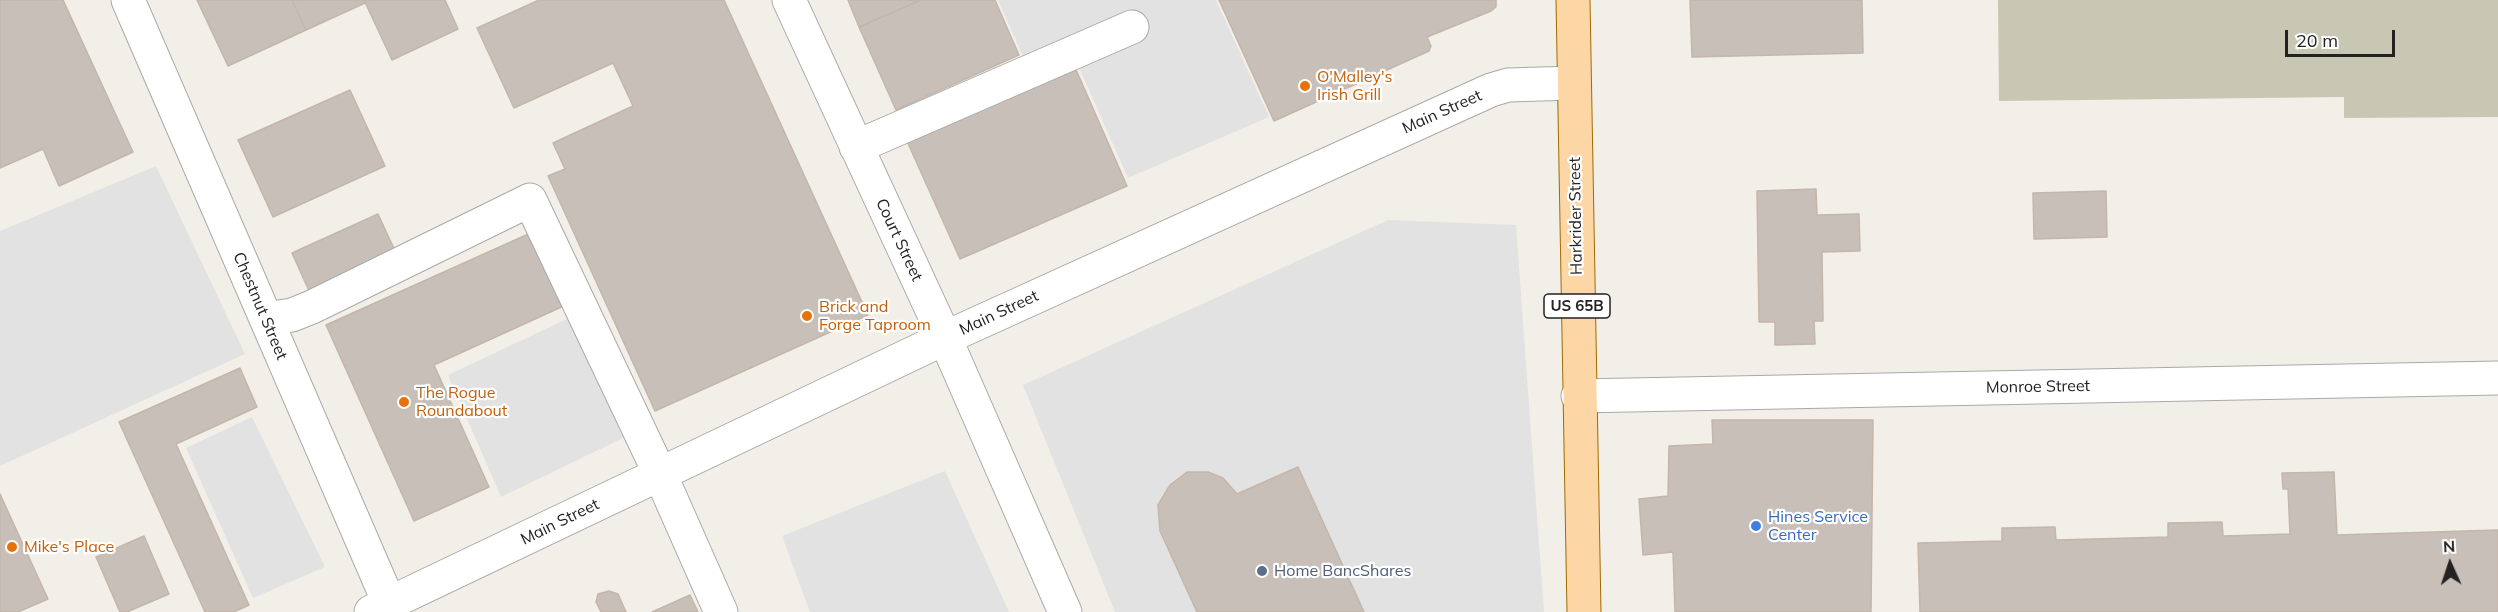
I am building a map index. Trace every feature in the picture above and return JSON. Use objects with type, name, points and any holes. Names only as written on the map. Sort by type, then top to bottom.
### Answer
[{"type":"main road","name":"Harkrider Street","points":[[1573,0],[1578,396],[1584,612]]},
{"type":"street","name":"Chestnut Street","points":[[128,0],[266,319],[384,609]]},
{"type":"street","name":"Court Street","points":[[789,0],[945,338],[1065,612]]},
{"type":"street","points":[[856,147],[1132,27]]},
{"type":"street","name":"Main Street","points":[[384,609],[945,338],[1499,86],[1574,83]]},
{"type":"street","points":[[266,319],[292,315],[312,307],[530,200],[660,474],[721,612]]},
{"type":"street","name":"Monroe Street","points":[[1578,396],[2498,378]]},
{"type":"shaded area","points":[[998,0],[1216,0],[1269,117],[1128,178],[1073,54],[1030,72]]},
{"type":"shaded area","points":[[1998,0],[2498,0],[2498,117],[2344,118],[2344,97],[1999,101]]},
{"type":"shaded area","points":[[156,166],[245,354],[0,466],[0,231]]},
{"type":"shaded area","points":[[1388,220],[1516,225],[1544,612],[1115,612],[1023,385]]},
{"type":"shaded area","points":[[571,317],[623,438],[501,497],[448,375]]},
{"type":"shaded area","points":[[252,417],[325,567],[253,598],[186,448]]},
{"type":"shaded area","points":[[945,471],[1009,612],[810,612],[782,536]]},
{"type":"building","points":[[0,0],[63,0],[133,152],[59,186],[43,149],[0,168]]},
{"type":"building","points":[[197,0],[292,0],[306,30],[228,66]]},
{"type":"building","points":[[292,0],[364,0],[365,3],[306,30]]},
{"type":"building","points":[[364,0],[445,0],[458,29],[392,60]]},
{"type":"building","points":[[539,0],[724,0],[868,315],[655,411],[548,176],[565,169],[553,143],[633,106],[613,63],[514,108],[477,28]]},
{"type":"building","points":[[848,0],[921,0],[859,27]]},
{"type":"building","points":[[921,0],[995,0],[1019,55],[896,110],[859,27]]},
{"type":"building","name":"O'Malley's Irish Grill","points":[[1219,0],[1496,0],[1496,7],[1427,37],[1431,46],[1429,51],[1274,121]]},
{"type":"building","points":[[1690,0],[1862,0],[1863,53],[1692,57]]},
{"type":"building","points":[[1074,65],[1127,186],[960,259],[906,139]]},
{"type":"building","points":[[350,90],[385,166],[273,217],[238,140]]},
{"type":"building","points":[[1816,189],[1817,215],[1859,214],[1860,251],[1822,252],[1823,321],[1814,321],[1815,344],[1775,345],[1775,322],[1759,322],[1757,191]]},
{"type":"building","points":[[2106,191],[2107,237],[2034,239],[2033,193]]},
{"type":"building","points":[[378,214],[396,253],[310,293],[292,253]]},
{"type":"building","points":[[535,231],[568,304],[434,365],[489,487],[414,521],[326,325]]},
{"type":"building","points":[[240,368],[257,407],[176,444],[249,605],[234,612],[205,612],[119,422]]},
{"type":"building","name":"Hines Service Center","points":[[1712,420],[1873,420],[1871,612],[1675,612],[1673,552],[1643,555],[1639,499],[1668,496],[1669,446],[1713,444]]},
{"type":"building","name":"Home BancShares","points":[[1298,467],[1364,612],[1197,612],[1160,531],[1158,505],[1170,485],[1187,472],[1208,472],[1223,478],[1237,494]]},
{"type":"building","points":[[2334,472],[2337,535],[2498,530],[2498,612],[1920,612],[1918,543],[2002,541],[2002,528],[2055,527],[2056,540],[2168,537],[2168,523],[2222,522],[2223,536],[2290,534],[2288,489],[2283,489],[2282,473]]},
{"type":"building","name":"Mike's Place","points":[[0,494],[48,599],[18,612],[0,612]]},
{"type":"building","points":[[144,536],[169,594],[127,612],[120,612],[96,557]]},
{"type":"building","points":[[609,591],[618,594],[626,612],[601,612],[596,602],[598,594]]},
{"type":"building","points":[[690,595],[698,612],[652,612]]},
{"type":"place","name":"O'Malley's Irish Grill","points":[[1305,86]]},
{"type":"place","name":"Brick and Forge Taproom","points":[[807,316]]},
{"type":"place","name":"The Rogue Roundabout","points":[[404,402]]},
{"type":"place","name":"Hines Service Center","points":[[1756,526]]},
{"type":"place","name":"Mike's Place","points":[[12,547]]},
{"type":"place","name":"Home BancShares","points":[[1262,571]]}]
